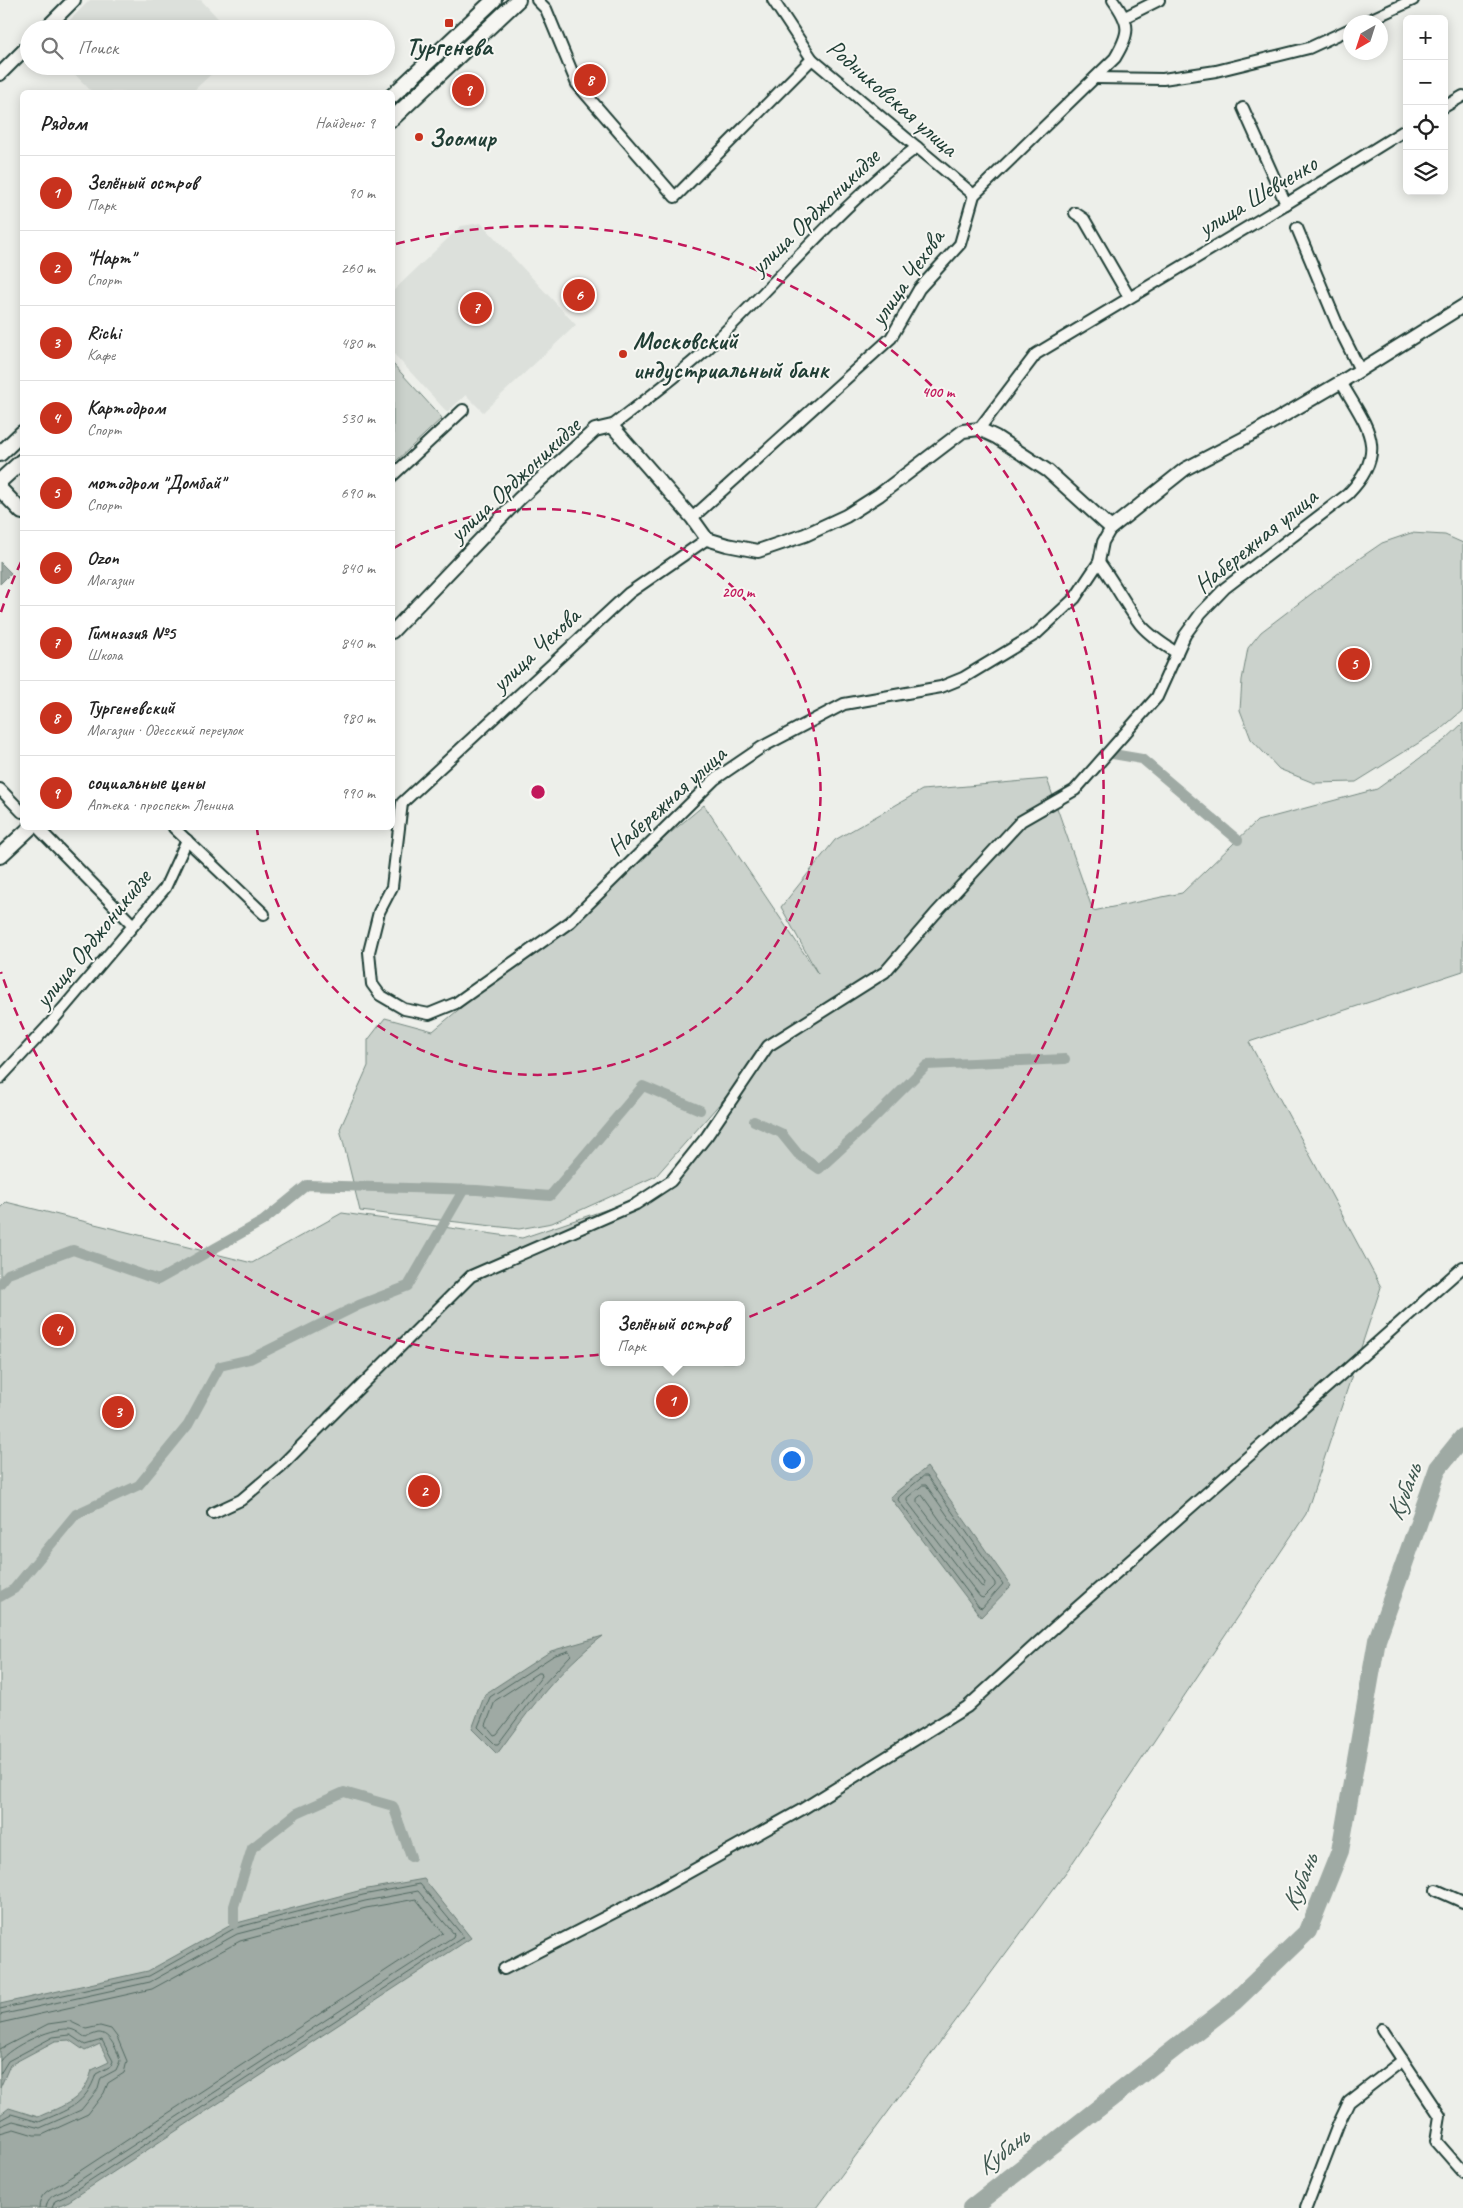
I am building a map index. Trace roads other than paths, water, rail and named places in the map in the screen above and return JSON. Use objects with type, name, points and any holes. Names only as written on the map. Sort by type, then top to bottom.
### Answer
[{"type":"main road","points":[[395,93],[494,0]]},
{"type":"main road","points":[[395,117],[518,0]]},
{"type":"main road","points":[[0,454],[20,435]]},
{"type":"main road","points":[[0,482],[20,463]]},
{"type":"main road","points":[[0,489],[20,510]]},
{"type":"main road","points":[[0,856],[28,830]]},
{"type":"street","points":[[54,20],[74,0]]},
{"type":"street","points":[[537,0],[546,9],[577,84],[675,197],[812,59]]},
{"type":"street","name":"Родниковская улица","points":[[773,0],[812,59],[974,195]]},
{"type":"street","points":[[974,195],[1115,58],[1127,34],[1125,17],[1113,0]]},
{"type":"street","points":[[1125,17],[1159,0]]},
{"type":"street","points":[[1380,15],[1413,0]]},
{"type":"street","points":[[1095,78],[1163,79],[1216,72],[1309,48],[1343,32]]},
{"type":"street","points":[[0,74],[20,54]]},
{"type":"street","points":[[1447,105],[1463,96]]},
{"type":"street","points":[[1242,108],[1286,204]]},
{"type":"street","name":"улица Шевченко","points":[[979,429],[1036,354],[1403,131]]},
{"type":"street","name":"улица Орджоникидзе","points":[[395,629],[519,499],[595,430],[612,426],[704,352],[802,252],[895,164],[917,147]]},
{"type":"street","name":"улица Чехова","points":[[692,518],[891,338],[919,288],[960,244],[974,195]]},
{"type":"street","points":[[1075,213],[1084,219],[1129,297]]},
{"type":"street","points":[[1297,228],[1338,326],[1360,370]]},
{"type":"street","name":"Набережная улица","points":[[429,1014],[456,1003],[570,922],[715,779],[762,747],[844,704],[941,687],[963,678],[1036,634],[1075,598],[1098,562],[1103,542],[1111,528],[1185,469],[1252,434],[1341,382],[1463,306]]},
{"type":"street","name":"Набережная улица","points":[[214,1513],[242,1500],[280,1468],[471,1276],[636,1204],[671,1181],[707,1136],[768,1046],[885,972],[935,914],[1021,821],[1075,790],[1157,697],[1185,635],[1201,613],[1225,588],[1360,482],[1370,464],[1372,448],[1368,431],[1341,382]]},
{"type":"street","points":[[395,473],[463,410]]},
{"type":"street","points":[[612,426],[692,518],[707,539],[727,545],[758,550],[805,535],[846,516],[879,496],[963,431],[979,429],[996,437],[1048,471],[1111,528]]},
{"type":"street","name":"улица Чехова","points":[[429,1014],[404,1009],[380,995],[372,984],[369,952],[380,912],[392,887],[402,803],[629,592],[707,539]]},
{"type":"street","points":[[1098,562],[1114,581],[1141,625],[1154,638],[1177,654]]},
{"type":"street","points":[[0,789],[20,810]]},
{"type":"street","points":[[40,830],[133,925]]},
{"type":"street","points":[[176,830],[264,914]]},
{"type":"street","name":"улица Орджоникидзе","points":[[0,1078],[49,1025],[165,888],[186,840]]},
{"type":"street","points":[[504,1969],[654,1892],[800,1810],[967,1707],[1463,1266]]},
{"type":"street","points":[[1436,1890],[1463,1902]]},
{"type":"street","points":[[1382,2029],[1440,2116],[1436,2141],[1463,2172]]},
{"type":"street","points":[[1306,2208],[1338,2125],[1349,2102],[1402,2060]]},
{"type":"water","points":[[0,562],[11,573],[0,584]]},
{"type":"water","points":[[927,1467],[1011,1586],[981,1617],[890,1497]]},
{"type":"water","points":[[603,1636],[558,1676],[497,1754],[472,1729],[485,1694],[551,1651]]},
{"type":"water","points":[[424,1879],[471,1938],[69,2201],[53,2208],[0,2208],[0,2115],[9,2108],[38,2117],[64,2105],[72,2101],[84,2089],[92,2070],[109,2062],[100,2044],[85,2051],[69,2040],[55,2041],[10,2065],[0,2088],[0,2004],[148,1971],[233,1924],[362,1890]]},
{"type":"waterway","points":[[1113,754],[1142,759],[1238,840]]},
{"type":"waterway","points":[[754,1121],[781,1133],[798,1154],[819,1169],[869,1123],[927,1065],[1065,1059]]},
{"type":"waterway","points":[[0,1284],[8,1274],[73,1250],[158,1280],[263,1221],[307,1185],[477,1190],[550,1196],[643,1086],[700,1110]]},
{"type":"waterway","points":[[0,1597],[14,1589],[76,1514],[139,1485],[188,1425],[220,1366],[250,1359],[359,1305],[408,1286],[464,1189]]},
{"type":"waterway","name":"Кубань","points":[[971,2208],[1234,2002],[1308,1931],[1340,1851],[1377,1640],[1438,1468],[1463,1437]]},
{"type":"waterway","points":[[234,1924],[234,1906],[252,1848],[297,1813],[344,1792],[393,1806],[411,1857]]},
{"type":"place","name":"Тургенева","points":[[449,23]]},
{"type":"place","name":"Тургеневский","points":[[590,80]]},
{"type":"place","name":"социальные цены","points":[[468,90]]},
{"type":"place","name":"Зоомир","points":[[419,137]]},
{"type":"place","name":"Ozon","points":[[579,295]]},
{"type":"place","name":"Гимназия №5","points":[[476,308]]},
{"type":"place","name":"Московский индустриальный банк","points":[[623,354]]},
{"type":"place","name":"мотодром \"Домбай\"","points":[[1354,664]]},
{"type":"place","name":"Картодром","points":[[58,1330]]},
{"type":"place","name":"Зелёный остров","points":[[672,1401]]},
{"type":"place","name":"Richi","points":[[118,1412]]},
{"type":"place","name":"\"Нарт\"","points":[[424,1491]]}]
